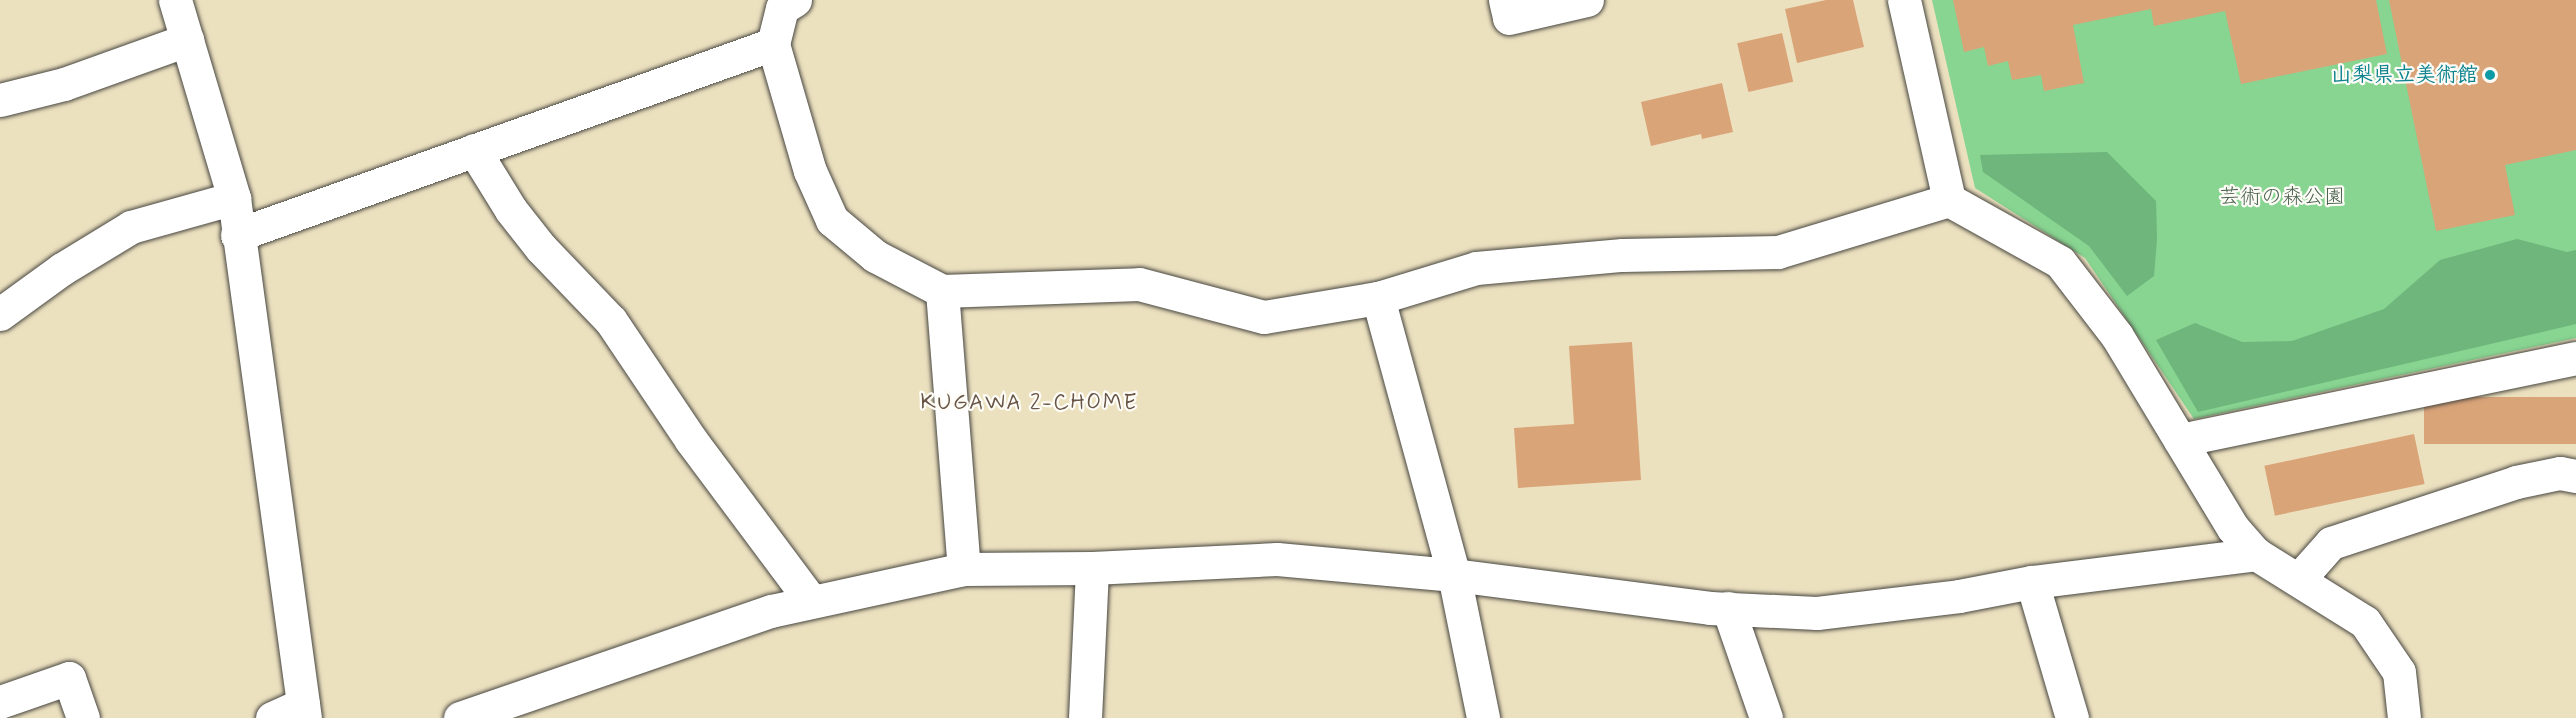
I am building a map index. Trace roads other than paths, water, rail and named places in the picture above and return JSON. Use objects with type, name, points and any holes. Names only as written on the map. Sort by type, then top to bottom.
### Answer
[{"type":"street","points":[[175,0],[234,198],[237,234],[304,711],[272,718]]},
{"type":"street","points":[[795,0],[782,8],[773,44],[810,171],[832,220],[875,256],[942,291],[1139,284],[1264,317],[1378,298],[1476,268],[1623,255],[1778,252],[1948,200],[2060,262],[2117,336],[2233,528],[2256,554],[2365,622],[2399,672],[2404,718]]},
{"type":"street","points":[[1505,0],[1509,18],[1587,0]]},
{"type":"street","points":[[1904,0],[1948,200]]},
{"type":"street","points":[[0,100],[64,84],[187,39]]},
{"type":"street","points":[[237,234],[773,44]]},
{"type":"street","points":[[474,150],[511,210],[541,248],[611,321],[691,440],[812,601]]},
{"type":"street","points":[[0,314],[62,269],[131,227],[234,198]]},
{"type":"street","points":[[942,291],[964,568]]},
{"type":"street","points":[[1378,298],[1454,575],[1483,718]]},
{"type":"street","points":[[2180,440],[2576,358]]},
{"type":"street","points":[[2299,579],[2331,543],[2516,482],[2559,473],[2576,476]]},
{"type":"street","points":[[460,718],[771,611],[964,568],[1092,568],[1277,559],[1454,575],[1728,608],[1817,613],[1959,596],[2032,582],[2256,554]]},
{"type":"street","points":[[1085,718],[1092,568]]},
{"type":"street","points":[[2032,582],[2072,718]]},
{"type":"street","points":[[1728,608],[1766,718]]},
{"type":"street","points":[[0,702],[69,678],[83,718]]},
{"type":"place","name":"山梨県立美術館","points":[[2490,75]]},
{"type":"district","name":"KUGAWA 2-CHOME","points":[[1029,404]]},
{"type":"park label","name":"芸術の森公園","points":[[2282,197]]}]
